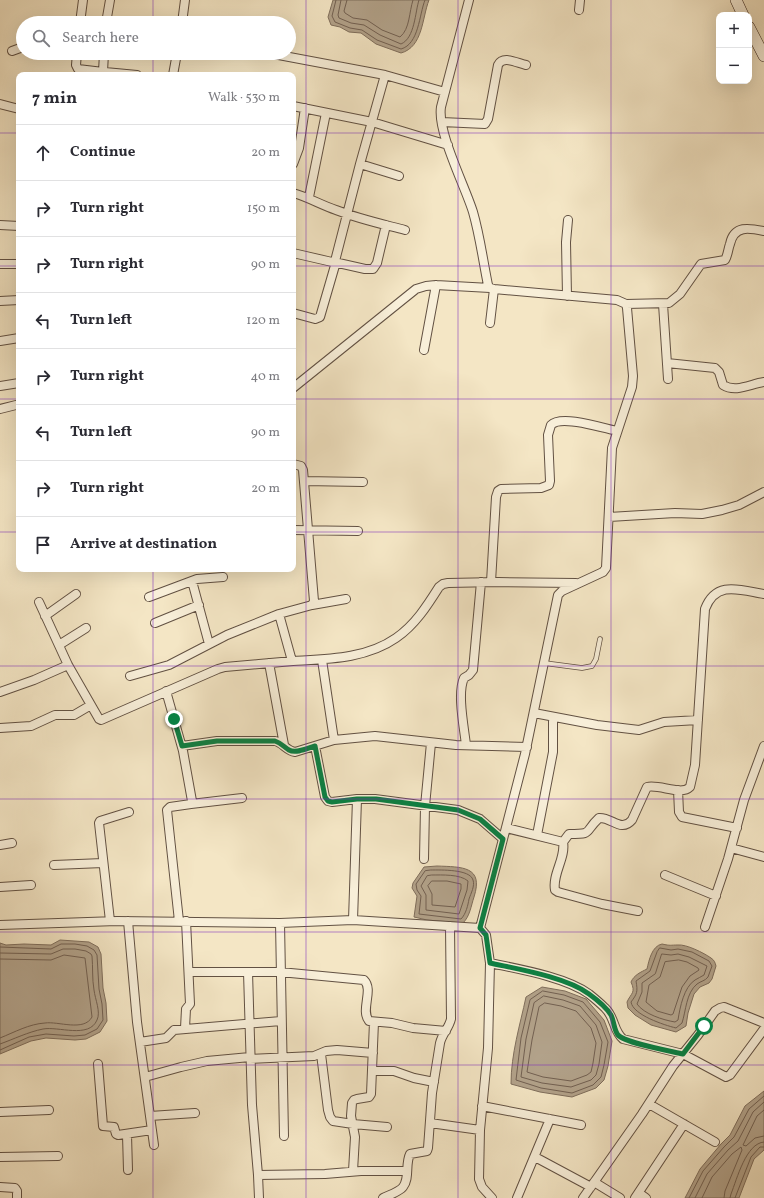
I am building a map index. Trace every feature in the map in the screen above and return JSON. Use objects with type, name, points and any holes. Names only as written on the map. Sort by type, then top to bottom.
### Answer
[{"type":"street","points":[[81,16],[82,0]]},
{"type":"street","points":[[107,16],[110,0]]},
{"type":"street","points":[[183,16],[185,0]]},
{"type":"street","points":[[469,0],[440,111],[448,144],[473,212],[488,284],[492,289],[490,323]]},
{"type":"street","points":[[579,10],[580,0]]},
{"type":"street","points":[[736,0],[742,12]]},
{"type":"street","points":[[752,33],[764,56]]},
{"type":"street","points":[[12,51],[16,50]]},
{"type":"street","points":[[296,58],[385,75],[445,92]]},
{"type":"street","points":[[77,60],[77,68],[92,72]]},
{"type":"street","points":[[103,72],[104,60]]},
{"type":"street","points":[[174,72],[176,60]]},
{"type":"street","points":[[442,122],[486,124],[500,61],[508,60],[526,65]]},
{"type":"street","points":[[296,314],[315,319],[320,317],[385,75]]},
{"type":"street","points":[[0,104],[16,108]]},
{"type":"street","points":[[296,106],[372,122],[448,144]]},
{"type":"street","points":[[296,156],[299,148],[305,108]]},
{"type":"street","points":[[309,197],[326,113]]},
{"type":"street","points":[[360,164],[399,176]]},
{"type":"street","points":[[296,194],[309,197],[335,210],[405,230]]},
{"type":"street","points":[[567,296],[566,242],[568,220]]},
{"type":"street","points":[[0,225],[16,226]]},
{"type":"street","points":[[296,254],[365,269],[373,269],[377,263],[386,225]]},
{"type":"street","points":[[296,386],[416,289],[436,285],[616,300],[626,304],[669,303],[680,294],[701,264],[725,260],[733,235],[738,231],[752,229],[764,231]]},
{"type":"street","points":[[0,264],[16,264]]},
{"type":"street","points":[[424,350],[436,285]]},
{"type":"street","points":[[0,301],[16,300]]},
{"type":"street","points":[[480,928],[527,746],[558,595],[562,591],[603,572],[606,568],[612,448],[616,431],[633,381],[626,304]]},
{"type":"street","points":[[663,304],[668,379]]},
{"type":"street","points":[[0,341],[16,338]]},
{"type":"street","points":[[667,363],[715,368],[719,372],[723,385],[728,387],[742,388],[764,382]]},
{"type":"street","points":[[0,386],[16,383]]},
{"type":"street","points":[[0,409],[16,405]]},
{"type":"street","points":[[491,582],[496,497],[498,491],[501,489],[541,488],[548,485],[550,481],[548,435],[551,425],[559,420],[566,420],[616,431]]},
{"type":"street","points":[[296,465],[301,466],[303,470],[314,601],[312,605]]},
{"type":"street","points":[[304,481],[363,482]]},
{"type":"street","points":[[609,517],[675,513],[702,514],[740,505],[764,492]]},
{"type":"street","points":[[296,530],[358,531]]},
{"type":"street","points":[[149,597],[192,580],[223,577]]},
{"type":"street","points":[[192,580],[210,644]]},
{"type":"street","points":[[39,602],[68,665],[98,719],[100,720],[218,669],[292,661],[322,660],[366,651],[382,646],[396,638],[421,615],[439,587],[443,584],[457,582],[491,582],[578,584]]},
{"type":"street","points":[[466,745],[461,685],[464,678],[473,670],[480,582]]},
{"type":"street","points":[[638,911],[602,904],[555,890],[555,882],[566,836],[569,834],[588,833],[599,818],[603,818],[621,825],[629,824],[647,787],[656,786],[678,790],[688,789],[693,778],[695,765],[705,608],[708,601],[720,590],[729,589],[764,594]]},
{"type":"street","points":[[45,616],[76,594]]},
{"type":"street","points":[[130,676],[169,665],[227,635],[279,614],[312,605],[346,600]]},
{"type":"street","points":[[155,623],[199,605]]},
{"type":"street","points":[[279,614],[292,661]]},
{"type":"street","points":[[59,646],[86,628]]},
{"type":"street","points":[[322,660],[334,740]]},
{"type":"street","points":[[269,663],[284,745]]},
{"type":"street","points":[[0,692],[34,680],[68,665]]},
{"type":"street","points":[[166,691],[182,746],[191,804]]},
{"type":"street","points":[[0,728],[31,726],[55,715],[74,715],[91,705]]},
{"type":"street","points":[[534,713],[639,730],[664,722],[698,720]]},
{"type":"street","points":[[538,835],[553,752],[553,717]]},
{"type":"street","points":[[182,746],[223,740],[275,741],[284,745],[290,751],[295,752],[334,740],[376,736],[466,745],[527,746]]},
{"type":"street","points":[[424,859],[425,806],[431,742]]},
{"type":"street","points":[[315,746],[325,797],[328,801],[376,799],[458,810],[466,812],[484,822],[503,839]]},
{"type":"street","points":[[705,927],[731,848],[744,800],[764,746]]},
{"type":"street","points":[[678,790],[679,812],[682,817],[737,828]]},
{"type":"street","points":[[186,1028],[186,1009],[190,1004],[189,972],[167,810],[170,807],[242,798]]},
{"type":"street","points":[[353,920],[357,799]]},
{"type":"street","points":[[110,921],[98,823],[100,821],[130,812]]},
{"type":"street","points":[[506,828],[564,842]]},
{"type":"street","points":[[0,845],[12,843]]},
{"type":"street","points":[[731,848],[764,857]]},
{"type":"street","points":[[54,865],[103,863]]},
{"type":"street","points":[[665,875],[716,896]]},
{"type":"street","points":[[0,887],[30,884]]},
{"type":"street","points":[[0,925],[110,921],[280,923],[353,920],[480,928],[486,935],[490,963],[488,1048],[480,1130],[480,1184],[492,1198]]},
{"type":"street","points":[[128,921],[140,1042],[154,1145]]},
{"type":"street","points":[[280,923],[284,1136]]},
{"type":"street","points":[[383,1198],[404,1186],[410,1154],[426,1151],[440,1039],[446,1031],[451,1019],[450,926]]},
{"type":"street","points":[[490,963],[539,974],[573,985],[589,994],[607,1009],[611,1015],[618,1035],[623,1039],[683,1054],[722,1077],[728,1077],[764,1029]]},
{"type":"street","points":[[189,972],[280,972],[364,980],[367,986],[367,1018],[369,1021],[446,1031]]},
{"type":"street","points":[[248,972],[250,1058],[259,1198]]},
{"type":"street","points":[[583,1198],[649,1104],[672,1066],[683,1054],[715,1011],[720,1008],[728,1009],[764,1023]]},
{"type":"street","points":[[140,1042],[166,1038],[172,1031],[186,1028],[281,1021]]},
{"type":"street","points":[[353,1172],[355,1137],[351,1116],[352,1104],[354,1100],[370,1097],[374,1022]]},
{"type":"street","points":[[145,1077],[181,1066],[207,1061],[250,1058],[282,1059],[314,1056],[326,1051],[337,1050],[373,1053]]},
{"type":"street","points":[[321,1054],[330,1117],[333,1121],[387,1127]]},
{"type":"street","points":[[98,1064],[102,1125],[104,1127],[114,1128],[117,1135],[127,1135],[152,1130]]},
{"type":"street","points":[[372,1071],[394,1071],[414,1078],[434,1082]]},
{"type":"street","points":[[649,1104],[715,1142]]},
{"type":"street","points":[[482,1106],[581,1125]]},
{"type":"street","points":[[0,1112],[49,1110]]},
{"type":"street","points":[[150,1116],[195,1113]]},
{"type":"street","points":[[517,1198],[550,1119]]},
{"type":"street","points":[[430,1123],[480,1130]]},
{"type":"street","points":[[646,1198],[637,1195],[684,1124]]},
{"type":"street","points":[[127,1135],[128,1170]]},
{"type":"street","points":[[0,1157],[58,1156]]},
{"type":"street","points":[[534,1157],[620,1198]]},
{"type":"street","points":[[258,1175],[325,1174],[377,1170],[406,1172]]},
{"type":"street","points":[[0,1187],[15,1188],[17,1191],[17,1198]]},
{"type":"lane","points":[[544,663],[582,668],[592,666],[596,659],[600,639]]},
{"type":"water","points":[[333,0],[429,0],[418,38],[414,45],[401,53],[376,44],[361,33],[349,32],[340,27],[331,25],[328,17]]},
{"type":"water","points":[[424,867],[455,867],[469,870],[476,879],[476,887],[471,907],[463,923],[427,920],[414,917],[417,896],[412,888],[413,883]]},
{"type":"water","points":[[60,940],[89,942],[98,947],[101,954],[107,1021],[100,1032],[86,1039],[75,1040],[46,1038],[31,1041],[0,1054],[0,943],[6,945],[51,945]]},
{"type":"water","points":[[662,944],[681,945],[695,949],[712,959],[716,966],[712,979],[709,983],[700,987],[694,994],[688,1013],[686,1026],[676,1032],[651,1025],[635,1015],[628,1008],[627,1002],[633,991],[632,980],[638,974],[647,969],[653,950]]},
{"type":"water","points":[[542,987],[565,991],[586,999],[604,1020],[612,1041],[604,1080],[596,1088],[572,1097],[540,1092],[511,1084],[514,1051],[526,997]]},
{"type":"water","points":[[764,1091],[764,1150],[754,1159],[739,1198],[685,1198],[700,1169],[730,1135],[745,1106]]},
{"type":"route","points":[[174,719],[182,746],[217,741],[275,741],[284,745],[288,750],[295,752],[315,746],[325,797],[328,801],[337,802],[367,798],[397,801],[458,810],[480,819],[503,839],[480,928],[486,935],[490,963],[539,974],[573,985],[589,994],[607,1009],[611,1015],[618,1035],[623,1039],[683,1054],[704,1026]]}]
